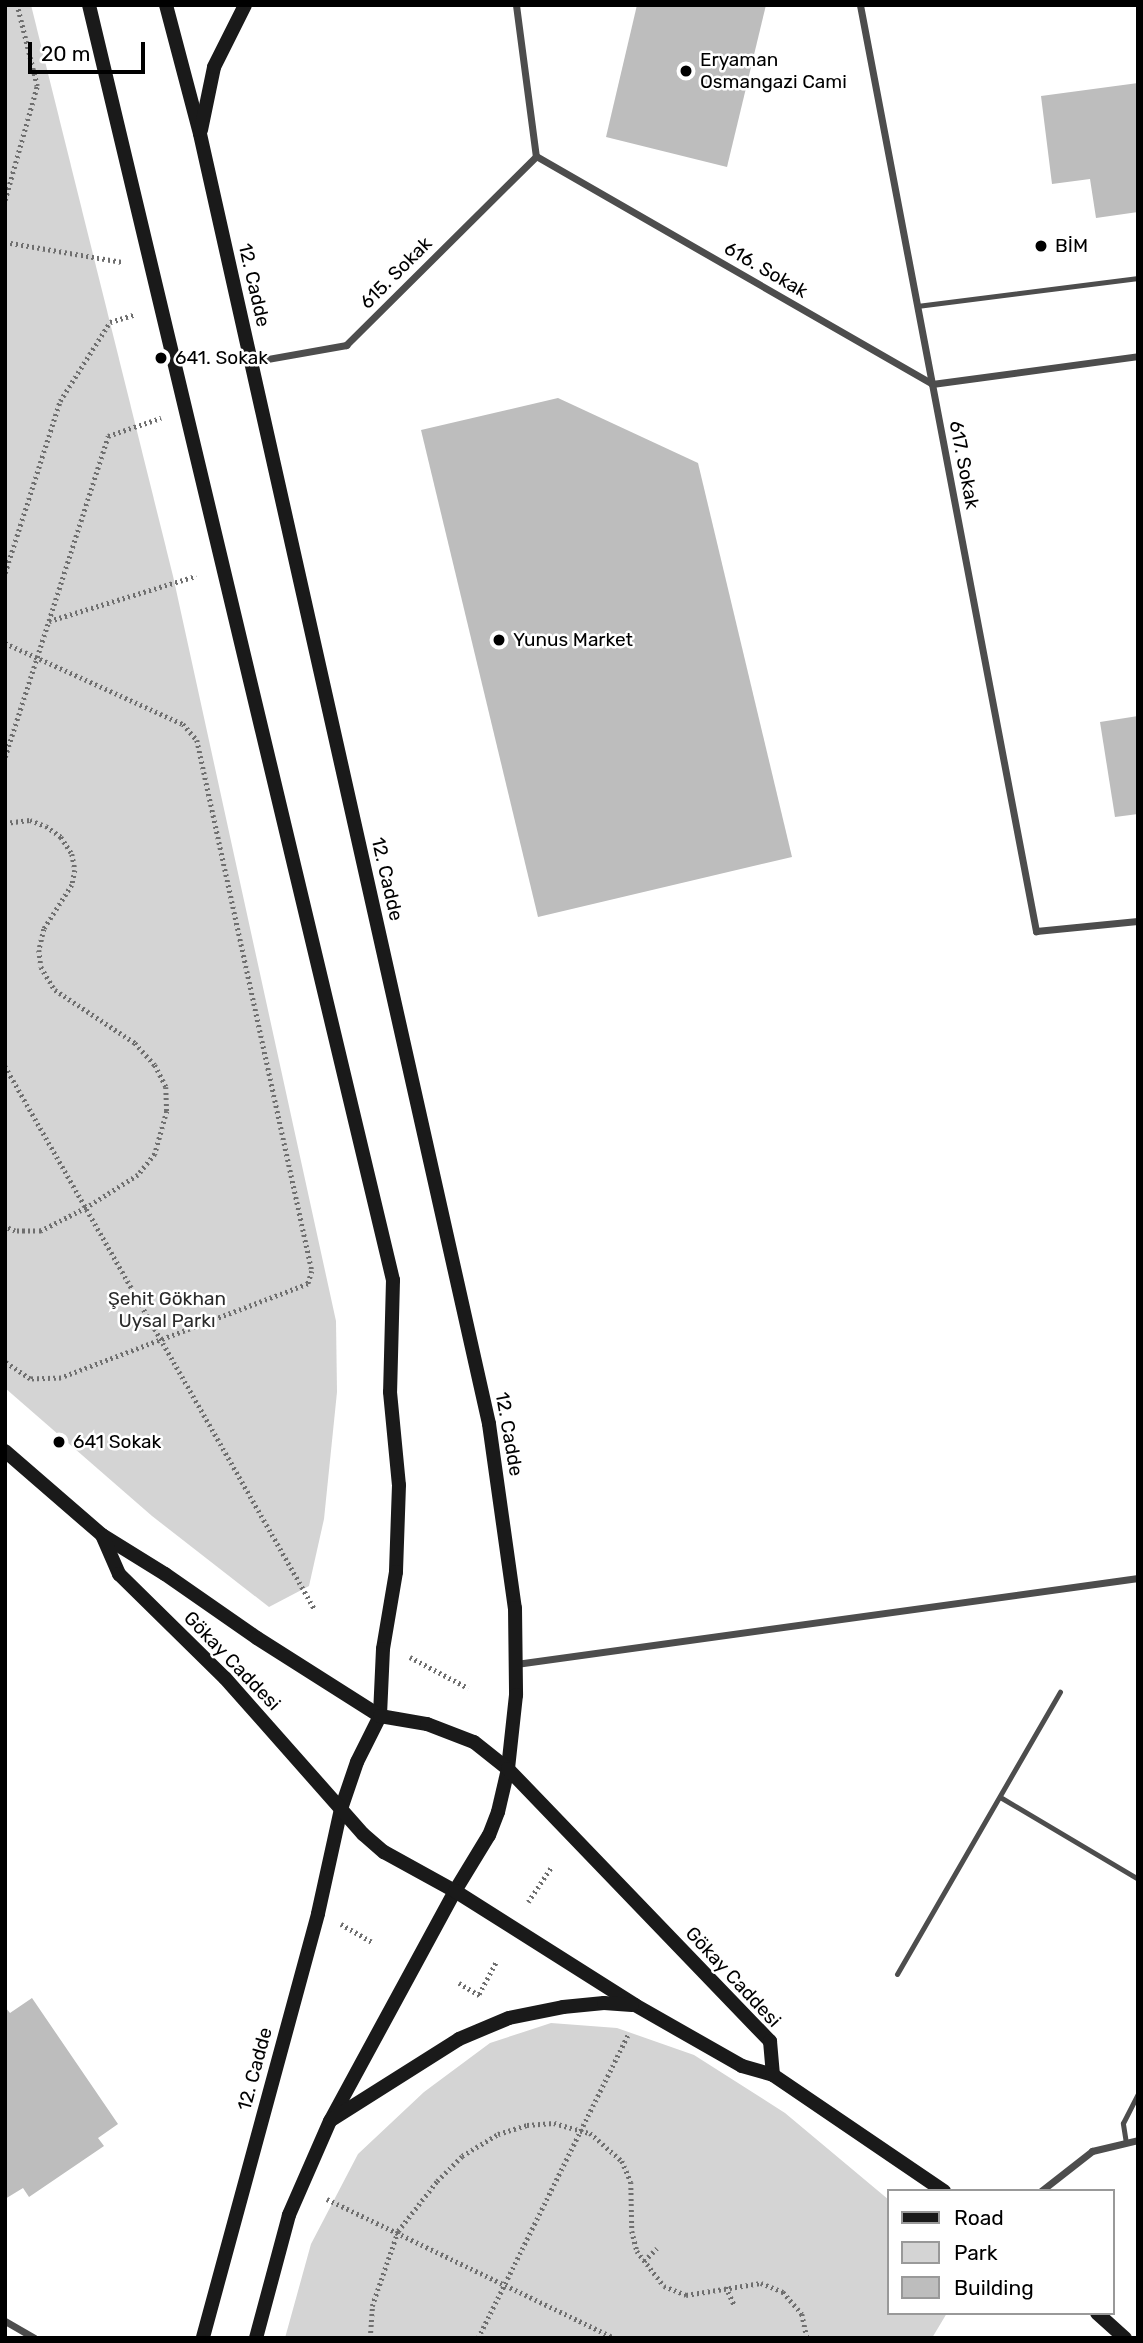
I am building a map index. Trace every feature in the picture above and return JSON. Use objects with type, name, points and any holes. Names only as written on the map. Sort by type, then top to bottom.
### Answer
[{"type":"main road","points":[[89,5],[393,1280],[390,1392],[400,1485],[396,1572],[383,1649],[380,1716],[357,1762],[341,1809],[363,1834],[384,1852],[455,1891],[635,2005],[742,2066],[773,2075],[941,2189]]},
{"type":"main road","name":"12. Cadde","points":[[166,5],[200,134],[489,1424],[507,1536],[515,1608],[516,1695],[508,1769]]},
{"type":"main road","points":[[200,134],[214,67],[245,5]]},
{"type":"main road","name":"Gökay Caddesi","points":[[5,1451],[102,1535],[380,1716]]},
{"type":"main road","name":"Gökay Caddesi","points":[[102,1535],[119,1574],[225,1678],[341,1809]]},
{"type":"main road","points":[[256,2338],[289,2215],[330,2121],[455,1891],[489,1835],[508,1769],[474,1742],[427,1724],[380,1716]]},
{"type":"main road","name":"Gökay Caddesi","points":[[508,1769],[770,2041],[773,2075]]},
{"type":"main road","name":"12. Cadde","points":[[203,2338],[318,1914],[341,1809]]},
{"type":"main road","points":[[330,2121],[459,2039],[509,2018],[604,2003],[635,2005]]},
{"type":"main road","points":[[1099,2315],[1125,2338]]},
{"type":"street","points":[[516,5],[536,156]]},
{"type":"street","name":"617. Sokak","points":[[860,5],[1036,931],[1138,921]]},
{"type":"street","name":"615. Sokak","points":[[251,362],[346,345],[536,156]]},
{"type":"street","name":"616. Sokak","points":[[536,156],[932,384]]},
{"type":"street","points":[[932,384],[1138,356]]},
{"type":"street","points":[[516,1664],[1138,1578]]},
{"type":"street","points":[[1044,2189],[1092,2151],[1138,2140]]},
{"type":"street","points":[[5,2321],[34,2338]]},
{"type":"lane","points":[[917,306],[1138,278]]},
{"type":"lane","points":[[897,1974],[1060,1692]]},
{"type":"lane","points":[[1000,1797],[1138,1879]]},
{"type":"lane","points":[[1126,2143],[1124,2123],[1138,2094]]},
{"type":"path","points":[[5,200],[37,86],[17,5]]},
{"type":"path","points":[[5,242],[126,263]]},
{"type":"path","points":[[5,573],[60,401],[110,322],[161,307]]},
{"type":"path","points":[[5,755],[108,436],[161,418]]},
{"type":"path","points":[[48,621],[196,576]]},
{"type":"path","points":[[5,643],[183,724],[197,740],[312,1271],[308,1284],[61,1378],[30,1379],[5,1362]]},
{"type":"path","points":[[5,823],[30,820],[46,826],[61,837],[72,855],[75,870],[72,885],[44,929],[39,950],[46,979],[55,990],[135,1043],[155,1065],[166,1087],[167,1111],[155,1154],[138,1175],[86,1208],[41,1231],[15,1231],[5,1227]]},
{"type":"path","points":[[5,1066],[314,1608]]},
{"type":"path","points":[[410,1657],[468,1688]]},
{"type":"path","points":[[528,1902],[552,1866]]},
{"type":"path","points":[[339,1923],[374,1943]]},
{"type":"path","points":[[479,1994],[497,1959]]},
{"type":"path","points":[[459,1983],[479,1994],[483,2000]]},
{"type":"path","points":[[478,2338],[634,2023]]},
{"type":"path","points":[[370,2338],[372,2306],[398,2231],[430,2190],[462,2156],[498,2134],[527,2125],[554,2123],[582,2129],[606,2145],[622,2161],[631,2182],[632,2231],[643,2261],[664,2286],[686,2295],[761,2283],[782,2292],[803,2314],[807,2338]]},
{"type":"path","points":[[327,2199],[615,2338]]},
{"type":"path","points":[[643,2261],[657,2248]]},
{"type":"path","points":[[726,2287],[735,2305]]},
{"type":"green space","name":"Şehit Gökhan Uysal Parkı","points":[[5,5],[31,5],[173,576],[336,1321],[337,1392],[324,1519],[309,1586],[269,1607],[152,1516],[5,1388]]},
{"type":"green space","points":[[551,2023],[617,2028],[694,2055],[785,2113],[888,2199],[888,2315],[946,2315],[932,2338],[285,2338],[311,2244],[358,2154],[424,2092],[490,2043]]},
{"type":"building","name":"Eryaman Osmangazi Cami","points":[[637,5],[766,5],[727,167],[606,137]]},
{"type":"building","points":[[1138,83],[1138,212],[1096,218],[1090,179],[1052,184],[1041,96]]},
{"type":"building","points":[[558,398],[698,463],[792,857],[538,917],[421,430]]},
{"type":"building","points":[[1138,716],[1138,814],[1115,817],[1100,722]]},
{"type":"building","points":[[32,1998],[118,2124],[98,2138],[104,2146],[29,2197],[23,2188],[5,2199],[5,2007],[10,2013]]},
{"type":"place","name":"Eryaman Osmangazi Cami","points":[[686,71]]},
{"type":"place","name":"BİM","points":[[1041,246]]},
{"type":"place","name":"641. Sokak","points":[[161,358]]},
{"type":"place","name":"Yunus Market","points":[[499,640]]},
{"type":"place","name":"641 Sokak","points":[[59,1442]]}]
